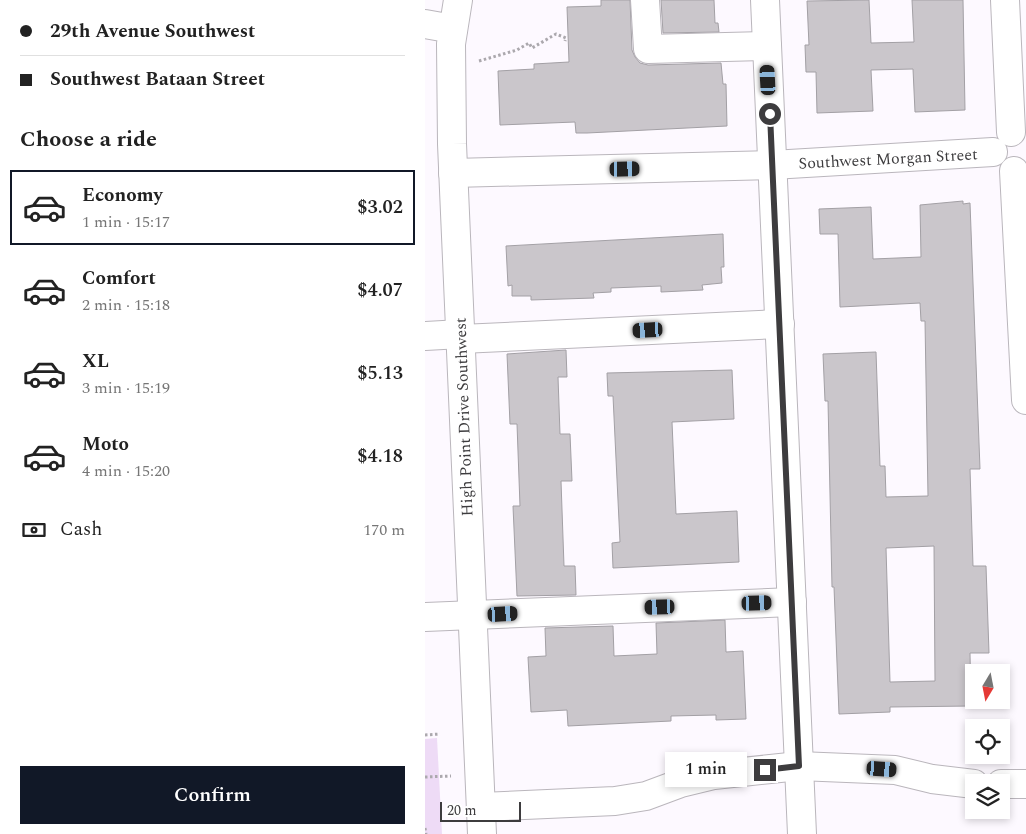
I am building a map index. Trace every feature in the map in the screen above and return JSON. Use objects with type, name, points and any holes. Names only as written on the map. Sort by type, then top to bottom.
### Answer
[{"type":"street","name":"High Point Drive Southwest","points":[[457,0],[450,77],[482,834]]},
{"type":"street","points":[[645,0],[648,49],[767,46]]},
{"type":"street","points":[[765,0],[802,834]]},
{"type":"street","points":[[1005,0],[1018,134],[1001,135],[996,140],[993,152],[998,164],[1003,168],[1020,168],[1026,400]]},
{"type":"street","points":[[425,24],[453,29]]},
{"type":"street","name":"Southwest Morgan Street","points":[[453,173],[772,165],[993,152]]},
{"type":"street","points":[[425,336],[779,324]]},
{"type":"street","points":[[425,617],[792,602]]},
{"type":"street","points":[[481,807],[615,801],[646,796],[681,783],[714,775],[799,766],[895,770],[932,779],[965,783]]},
{"type":"street","points":[[1010,784],[1026,784]]},
{"type":"path","points":[[479,61],[517,50],[529,43],[532,48],[556,34],[566,38],[565,41]]},
{"type":"path","points":[[425,735],[440,734]]},
{"type":"path","points":[[425,777],[460,776]]},
{"type":"path","points":[[425,828],[426,834]]},
{"type":"shaded area","points":[[437,738],[442,834],[425,834],[425,739]]},
{"type":"building","points":[[601,0],[630,0],[632,50],[640,63],[648,65],[721,63],[723,84],[726,84],[727,126],[576,133],[575,122],[500,125],[498,71],[534,69],[534,64],[569,62],[567,7],[601,6]]},
{"type":"building","points":[[661,0],[714,0],[715,23],[718,23],[719,32],[663,33]]},
{"type":"building","points":[[869,0],[871,43],[914,42],[912,0],[963,0],[965,110],[915,112],[913,69],[871,70],[873,111],[817,113],[816,72],[806,72],[805,45],[809,45],[807,1]]},
{"type":"building","points":[[963,201],[963,204],[970,203],[980,469],[970,469],[973,566],[986,566],[989,653],[970,653],[970,664],[965,664],[965,706],[890,707],[890,712],[839,714],[834,587],[832,587],[828,401],[825,401],[823,354],[876,352],[880,466],[885,466],[886,497],[928,496],[925,321],[921,321],[920,303],[840,307],[838,234],[820,234],[819,209],[871,207],[873,259],[921,257],[920,205]],"holes":[[[934,546],[935,681],[890,682],[886,548]]]},
{"type":"building","points":[[723,234],[724,267],[721,267],[722,283],[702,285],[703,290],[661,292],[661,286],[611,288],[611,292],[593,293],[594,298],[531,300],[531,296],[512,296],[512,285],[508,286],[506,246]]},
{"type":"building","points":[[566,350],[567,377],[558,377],[560,434],[570,434],[572,481],[561,481],[564,566],[575,566],[576,595],[517,596],[513,506],[520,506],[517,424],[510,424],[507,354]]},
{"type":"building","points":[[732,370],[734,419],[672,422],[676,514],[737,511],[739,562],[613,568],[612,543],[620,542],[613,396],[608,396],[607,373]]},
{"type":"building","points":[[725,620],[726,652],[743,651],[746,719],[716,720],[716,715],[671,716],[671,721],[568,726],[567,710],[531,712],[528,657],[546,656],[545,628],[613,626],[614,656],[657,654],[656,623]]},
{"type":"route","points":[[765,770],[799,766],[770,114]]}]
